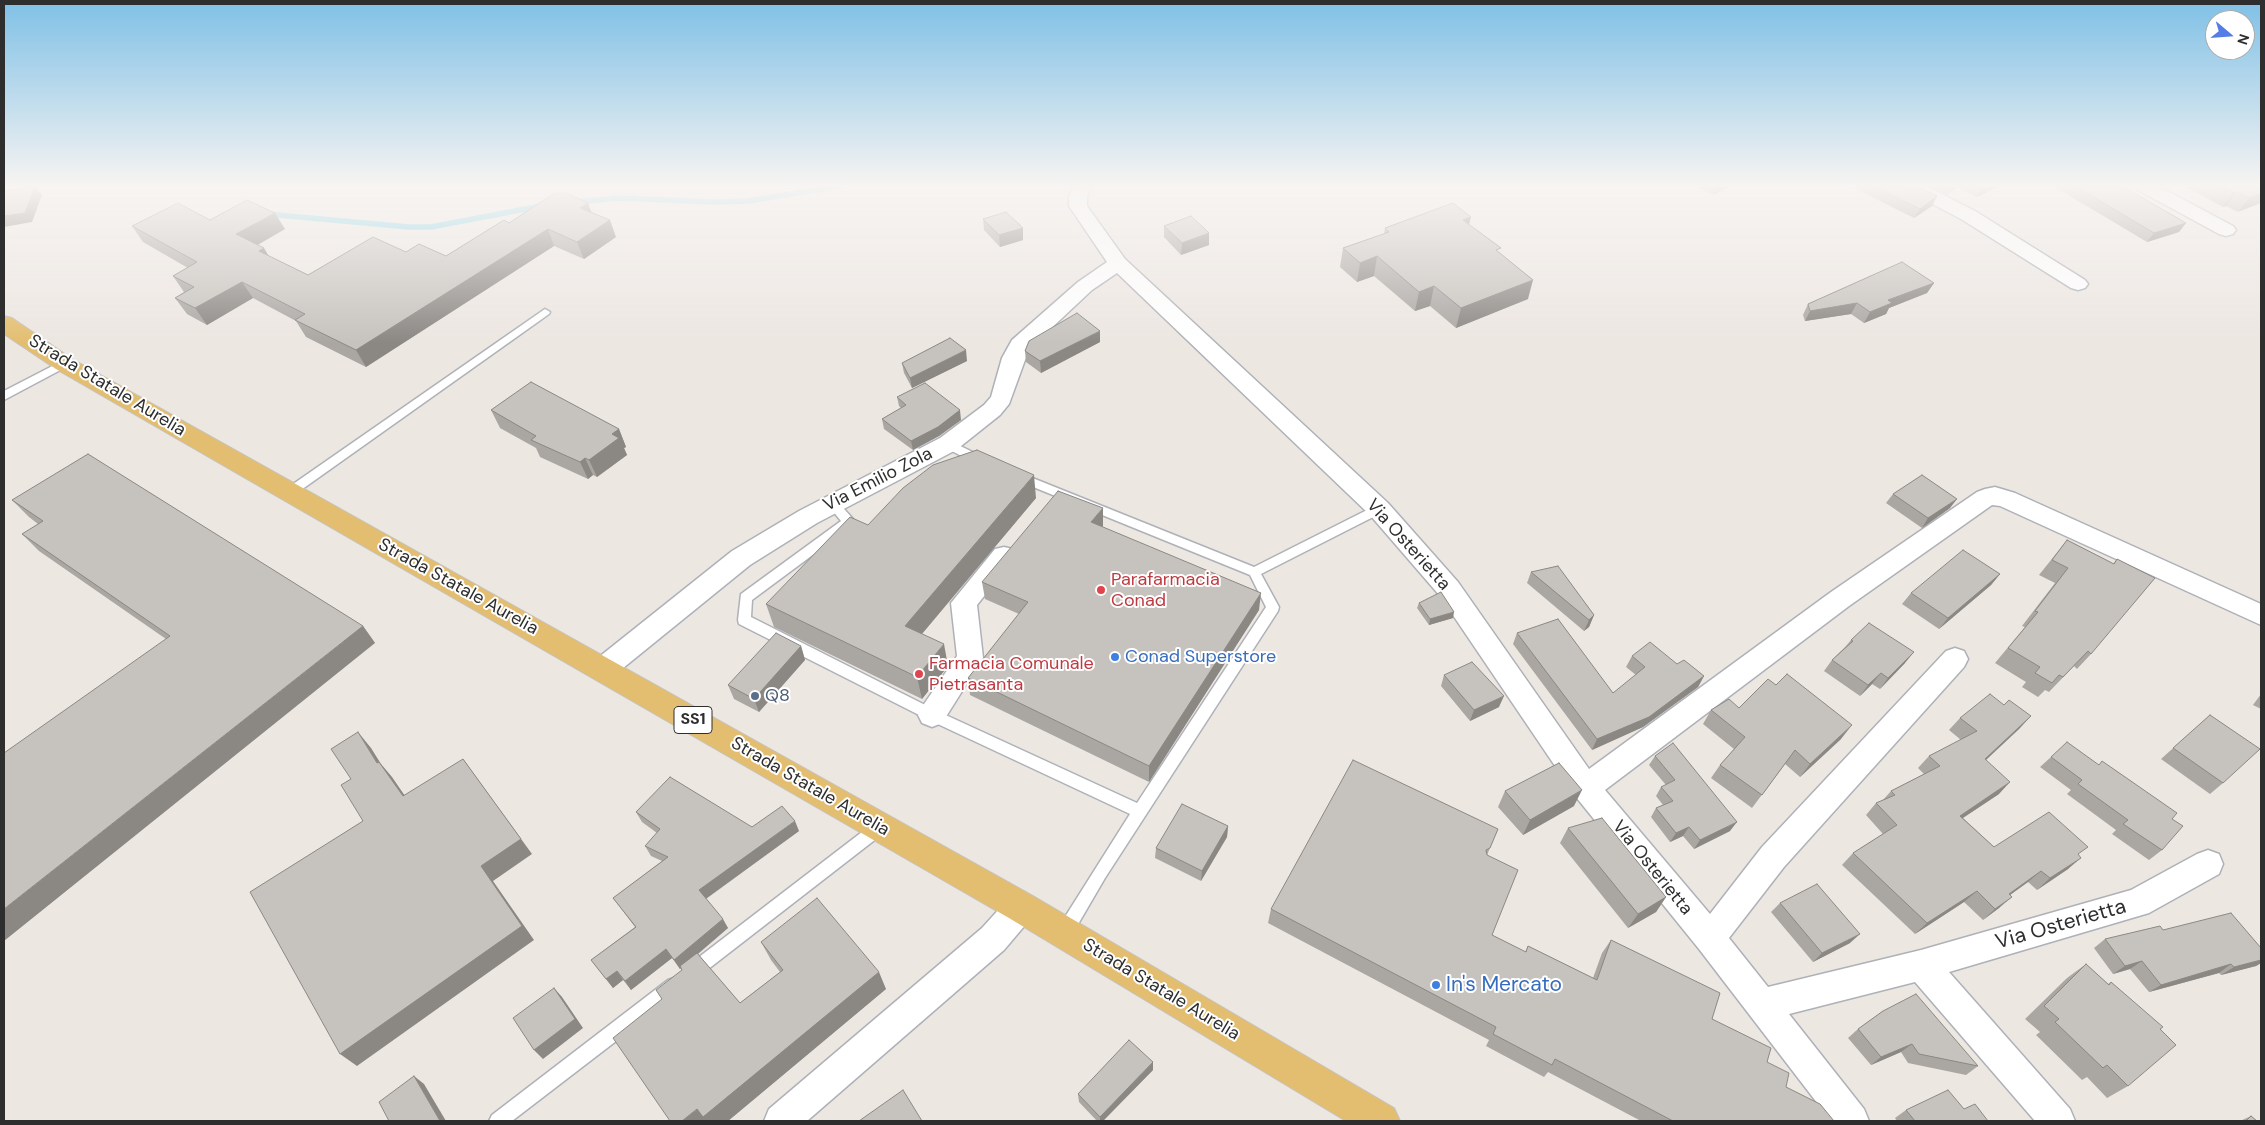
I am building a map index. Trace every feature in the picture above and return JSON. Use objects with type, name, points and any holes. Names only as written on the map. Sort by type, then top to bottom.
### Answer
[{"type":"main road","name":"Strada Statale Aurelia","points":[[4,323],[64,364],[1022,907],[1381,1121]]},
{"type":"street","name":"Via Osterietta","points":[[1101,238],[1118,263],[1379,509],[1449,589],[1586,788],[1710,938],[1852,1121]]},
{"type":"street","points":[[2005,238],[2078,284]]},
{"type":"street","name":"Via Emilio Zola","points":[[603,668],[740,558],[833,504],[948,444],[992,410],[1001,399],[1013,358],[1020,345],[1085,286],[1118,263]]},
{"type":"street","points":[[1039,514],[1057,492]]},
{"type":"street","points":[[1586,788],[1840,599],[1985,498],[1996,496],[2007,499],[2261,615]]},
{"type":"street","points":[[932,715],[970,658],[964,603],[1020,536]]},
{"type":"street","points":[[1710,938],[1773,857],[1955,659]]},
{"type":"street","name":"Via Osterietta","points":[[1761,1005],[1921,965],[2138,903],[2208,864]]},
{"type":"street","points":[[781,1121],[993,938],[1022,907]]},
{"type":"street","points":[[1921,965],[2058,1121]]},
{"type":"lane","points":[[290,492],[545,312]]},
{"type":"lane","points":[[4,396],[64,364]]},
{"type":"lane","points":[[948,444],[970,457],[1254,572],[1273,607],[1064,933]]},
{"type":"lane","points":[[833,504],[849,522],[746,598],[744,620],[932,715],[1141,812]]},
{"type":"lane","points":[[1254,572],[1379,509]]},
{"type":"lane","points":[[498,1121],[880,827]]},
{"type":"building","points":[[155,238],[245,238],[264,248],[259,251],[308,275],[370,238],[376,238],[406,252],[419,244],[446,256],[474,238],[533,238],[356,350],[295,320],[305,314],[242,282],[195,308],[175,298],[194,287],[173,276],[197,262]]},
{"type":"building","points":[[569,238],[582,238],[577,242]]},
{"type":"building","points":[[1177,238],[1194,238],[1182,243]]},
{"type":"building","points":[[1370,238],[1488,238],[1501,248],[1496,250],[1533,280],[1461,308],[1434,286],[1419,292],[1377,256],[1360,263],[1343,248]]},
{"type":"building","points":[[1902,262],[1934,283],[1888,300],[1892,303],[1870,312],[1857,303],[1810,311],[1808,304]]},
{"type":"building","points":[[1077,313],[1100,331],[1040,361],[1025,351],[1029,341]]},
{"type":"building","points":[[950,338],[966,350],[910,378],[902,363]]},
{"type":"building","points":[[531,382],[619,429],[612,434],[619,438],[589,460],[585,458],[580,462],[531,440],[536,436],[491,410]]},
{"type":"building","points":[[925,383],[960,410],[938,427],[911,441],[882,419],[906,405],[897,397]]},
{"type":"building","points":[[977,450],[1034,475],[905,626],[944,644],[917,677],[766,604],[850,517],[868,525],[903,488],[933,465]]},
{"type":"building","points":[[88,454],[363,626],[4,909],[4,753],[170,636],[22,534],[43,521],[12,500]]},
{"type":"building","points":[[1922,475],[1957,499],[1928,518],[1893,494]]},
{"type":"building","name":"Conad Superstore","points":[[1058,491],[1103,508],[1091,522],[1261,593],[1149,766],[968,678],[1028,602],[982,582]]},
{"type":"building","points":[[2067,540],[2114,564],[2117,559],[2155,578],[2091,654],[2088,651],[2063,677],[2059,675],[2052,683],[2035,673],[2040,667],[2008,648],[2038,612],[2035,611],[2068,568],[2052,560]]},
{"type":"building","points":[[1963,550],[2000,574],[1948,618],[1911,593]]},
{"type":"building","points":[[1558,566],[1594,615],[1589,620],[1531,572]]},
{"type":"building","points":[[1441,592],[1454,612],[1430,619],[1419,603]]},
{"type":"building","points":[[1558,619],[1613,693],[1645,667],[1632,656],[1650,642],[1677,664],[1684,660],[1704,676],[1649,717],[1597,739],[1517,633]]},
{"type":"building","points":[[1869,623],[1914,652],[1888,678],[1881,673],[1868,685],[1832,660]]},
{"type":"building","points":[[776,633],[801,646],[754,699],[728,685]]},
{"type":"building","points":[[1472,662],[1504,696],[1474,710],[1444,675]]},
{"type":"building","points":[[1787,674],[1852,725],[1810,764],[1795,750],[1762,795],[1720,765],[1745,737],[1711,710],[1729,699],[1739,708],[1768,679],[1776,685]]},
{"type":"building","points":[[1990,694],[2004,705],[2009,700],[2031,716],[1985,759],[2010,782],[1960,816],[1994,847],[2049,812],[2088,847],[2078,854],[2081,858],[2050,878],[2041,871],[2009,894],[2012,897],[1995,909],[1977,891],[1927,923],[1853,853],[1897,825],[1876,803],[1895,795],[1891,791],[1940,766],[1929,756],[1977,731],[1960,718]]},
{"type":"building","points":[[2210,715],[2260,749],[2223,783],[2173,748]]},
{"type":"building","points":[[358,732],[377,763],[379,762],[403,796],[463,759],[521,839],[481,866],[522,926],[340,1054],[250,892],[363,821],[341,785],[351,779],[331,749]]},
{"type":"building","points":[[2067,742],[2099,765],[2102,761],[2177,813],[2172,819],[2183,826],[2162,850],[2123,824],[2128,820],[2078,784],[2082,780],[2051,757]]},
{"type":"building","points":[[1673,743],[1737,822],[1700,840],[1689,827],[1676,833],[1656,808],[1673,801],[1661,787],[1675,780],[1655,756]]},
{"type":"building","points":[[1353,760],[1498,829],[1490,848],[1486,850],[1487,855],[1518,870],[1492,935],[1526,952],[1528,946],[1597,980],[1611,940],[1720,993],[1712,1019],[1771,1048],[1767,1062],[1789,1073],[1786,1087],[1820,1104],[1834,1121],[1673,1121],[1555,1059],[1552,1065],[1493,1034],[1496,1027],[1271,909]]},
{"type":"building","points":[[1559,763],[1582,790],[1530,820],[1505,791]]},
{"type":"building","points":[[670,777],[752,827],[782,806],[795,821],[699,890],[723,919],[674,960],[666,949],[625,981],[617,971],[606,979],[591,960],[636,927],[613,898],[668,857],[645,846],[660,829],[636,812]]},
{"type":"building","points":[[1182,804],[1228,826],[1202,871],[1156,848]]},
{"type":"building","points":[[1602,818],[1666,897],[1638,914],[1568,828]]},
{"type":"building","points":[[1817,884],[1860,934],[1822,953],[1780,903]]},
{"type":"building","points":[[817,898],[879,972],[703,1117],[697,1109],[682,1121],[670,1121],[613,1038],[662,999],[656,990],[682,970],[680,966],[697,953],[740,1003],[783,970],[761,942]]},
{"type":"building","points":[[2231,913],[2261,948],[2261,960],[2234,967],[2231,964],[2161,985],[2142,961],[2125,966],[2105,939],[2160,926],[2163,930]]},
{"type":"building","points":[[2086,964],[2109,985],[2111,982],[2163,1027],[2160,1029],[2176,1045],[2128,1086],[2107,1065],[2103,1068],[2055,1022],[2059,1019],[2044,1006]]},
{"type":"building","points":[[554,988],[575,1019],[534,1050],[513,1018]]},
{"type":"building","points":[[1916,994],[1978,1066],[1919,1054],[1912,1044],[1881,1057],[1858,1029],[1883,1011]]},
{"type":"building","points":[[1129,1040],[1153,1062],[1100,1117],[1078,1094]]},
{"type":"building","points":[[414,1076],[440,1121],[389,1121],[379,1102]]},
{"type":"building","points":[[903,1090],[922,1121],[859,1121]]},
{"type":"building","points":[[1948,1090],[1964,1109],[1975,1104],[1988,1121],[1915,1121],[1906,1110]]},
{"type":"building","points":[[2251,1116],[2257,1121],[2246,1121]]},
{"type":"place","name":"Parafarmacia Conad","points":[[1101,590]]},
{"type":"place","name":"Conad Superstore","points":[[1115,657]]},
{"type":"place","name":"Farmacia Comunale Pietrasanta","points":[[919,674]]},
{"type":"place","name":"Q8","points":[[755,696]]},
{"type":"place","name":"In's Mercato","points":[[1436,985]]}]
